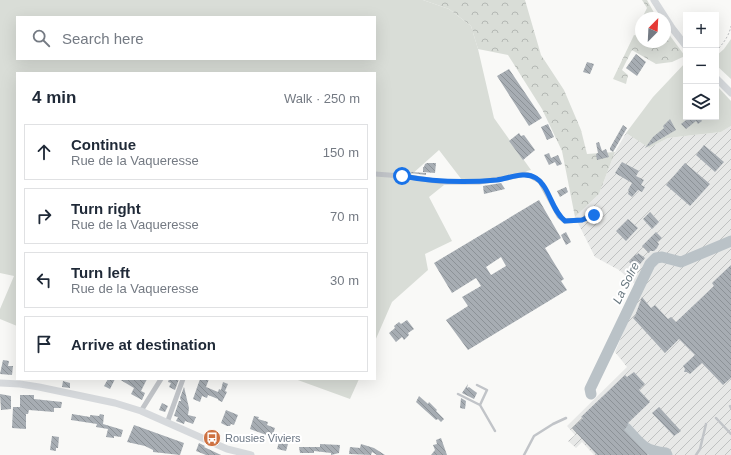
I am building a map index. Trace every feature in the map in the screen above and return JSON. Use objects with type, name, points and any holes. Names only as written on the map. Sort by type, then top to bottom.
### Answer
[{"type":"street","points":[[654,0],[683,42]]},
{"type":"street","points":[[719,81],[731,93]]},
{"type":"street","points":[[376,174],[443,182],[479,182],[525,174],[540,181],[559,216],[565,221],[582,220],[594,215]]},
{"type":"street","points":[[141,411],[160,380]]},
{"type":"street","points":[[167,423],[183,380]]},
{"type":"street","points":[[0,383],[20,384],[44,388],[116,403],[141,411],[225,452],[251,455]]},
{"type":"lane","points":[[477,385],[487,390],[480,405]]},
{"type":"lane","points":[[458,394],[480,405],[495,431]]},
{"type":"lane","points":[[524,455],[534,436],[566,418]]},
{"type":"lane","points":[[716,418],[731,434]]},
{"type":"lane","points":[[696,455],[700,449],[706,424]]},
{"type":"path","points":[[719,48],[728,36],[731,26]]},
{"type":"shaded area","points":[[731,126],[731,455],[594,455],[582,442],[576,448],[568,441],[575,435],[567,426],[627,367],[615,352],[640,293],[635,284],[619,270],[595,257],[575,217],[599,194],[615,152],[626,133],[649,148],[668,138],[721,132]]},
{"type":"green space","points":[[0,0],[423,0],[449,9],[471,26],[478,49],[494,118],[531,170],[495,179],[462,180],[439,150],[411,175],[444,185],[429,197],[452,241],[425,254],[428,270],[392,302],[376,339],[376,72],[16,72],[16,326],[0,319],[0,309],[14,276],[0,273]]},
{"type":"green space","points":[[423,0],[525,0],[541,55],[564,90],[581,130],[587,154],[615,152],[599,194],[575,217],[562,151],[542,109],[508,55],[478,49],[471,26],[449,9]]},
{"type":"green space","points":[[642,0],[647,0],[654,12],[645,12],[647,8]]},
{"type":"green space","points":[[634,35],[635,48],[671,48],[671,37],[683,53],[683,57],[672,62],[656,64],[632,50],[622,70],[628,75],[626,84],[613,79]]},
{"type":"green space","points":[[731,39],[731,79],[719,68],[719,53]]},
{"type":"green space","points":[[683,65],[683,120],[719,120],[719,88],[731,101],[731,126],[721,132],[668,138],[649,148],[626,133],[653,97]]},
{"type":"green space","points":[[298,380],[359,380],[350,399]]},
{"type":"building","points":[[636,54],[646,62],[637,76],[626,68]]},
{"type":"building","points":[[587,62],[594,64],[590,74],[583,72]]},
{"type":"building","points":[[509,69],[542,118],[529,126],[497,76]]},
{"type":"building","points":[[670,119],[676,130],[645,148],[653,137],[664,128],[663,126]]},
{"type":"building","points":[[686,120],[702,121],[698,124],[696,121],[686,129],[681,124]]},
{"type":"building","points":[[548,124],[554,137],[547,140],[541,127]]},
{"type":"building","points":[[623,125],[627,128],[613,152],[610,148]]},
{"type":"building","points":[[519,133],[521,136],[524,135],[535,150],[523,160],[509,141]]},
{"type":"building","points":[[599,142],[602,151],[606,149],[609,157],[597,160],[596,154],[598,153],[596,143]]},
{"type":"building","points":[[704,145],[724,162],[715,172],[696,155]]},
{"type":"building","points":[[549,153],[551,158],[558,155],[562,164],[557,166],[555,162],[549,165],[544,155]]},
{"type":"building","points":[[622,162],[639,171],[636,176],[644,180],[641,185],[645,187],[642,192],[638,190],[632,197],[628,194],[628,190],[632,183],[615,173]]},
{"type":"building","points":[[427,163],[436,163],[435,173],[423,172],[423,167]]},
{"type":"building","points":[[685,163],[710,184],[690,206],[666,185]]},
{"type":"building","points":[[411,173],[426,173],[426,175]]},
{"type":"building","points":[[501,183],[505,189],[484,194],[483,186]]},
{"type":"building","points":[[566,187],[568,192],[560,197],[557,191]]},
{"type":"building","points":[[539,200],[561,238],[545,248],[564,279],[561,281],[567,290],[468,350],[446,320],[468,306],[462,297],[481,286],[476,278],[452,293],[434,263]],"holes":[[[501,257],[506,266],[491,275],[486,267]]]},
{"type":"building","points":[[650,212],[659,222],[652,229],[643,219]]},
{"type":"building","points":[[628,219],[638,228],[626,241],[616,231]]},
{"type":"building","points":[[566,232],[571,242],[566,245],[561,235]]},
{"type":"building","points":[[656,232],[662,238],[657,242],[659,244],[657,248],[649,253],[642,246]]},
{"type":"building","points":[[638,253],[645,258],[636,269],[630,265],[631,264],[629,262]]},
{"type":"building","points":[[731,265],[731,378],[723,385],[702,363],[690,374],[684,372],[685,369],[683,366],[695,355],[679,339],[665,353],[633,318],[642,297],[651,308],[655,305],[668,319],[671,317],[676,322],[714,286],[712,283]]},
{"type":"building","points":[[407,320],[414,329],[408,333],[409,335],[404,340],[402,337],[396,342],[389,333],[399,322],[401,324]]},
{"type":"building","points":[[3,360],[9,361],[8,366],[13,366],[12,375],[0,374]]},
{"type":"building","points":[[634,372],[645,384],[639,390],[650,402],[627,424],[628,425],[624,430],[648,455],[597,455],[572,428],[583,418],[581,417],[625,375],[627,377]]},
{"type":"building","points":[[107,380],[114,380],[110,389],[104,386]]},
{"type":"building","points":[[121,380],[146,380],[141,391],[145,393],[142,400],[131,394],[134,388]]},
{"type":"building","points":[[169,380],[179,380],[175,390],[169,387],[171,383],[168,382]]},
{"type":"building","points":[[200,380],[209,380],[206,387],[218,392],[219,389],[221,390],[223,382],[228,384],[225,391],[227,392],[222,402],[208,395],[207,398],[202,396],[200,402],[193,399]]},
{"type":"building","points":[[63,381],[70,383],[70,388],[62,387]]},
{"type":"building","points":[[468,384],[467,388],[469,387],[477,393],[474,399],[462,393]]},
{"type":"building","points":[[184,387],[189,408],[188,415],[196,417],[193,424],[185,421],[184,424],[176,421],[178,417],[174,416],[179,401],[181,401],[180,398]]},
{"type":"building","points":[[0,394],[11,396],[11,409],[1,410]]},
{"type":"building","points":[[20,395],[34,395],[34,399],[62,402],[61,408],[54,408],[54,412],[29,410],[28,414],[26,414],[26,429],[12,428],[13,407],[20,407]]},
{"type":"building","points":[[419,396],[428,404],[429,402],[437,410],[436,411],[444,419],[441,422],[438,419],[436,420],[416,402]]},
{"type":"building","points":[[461,398],[466,401],[465,409],[460,408]]},
{"type":"building","points":[[162,403],[168,406],[165,412],[159,410]]},
{"type":"building","points":[[659,407],[681,431],[674,436],[652,413]]},
{"type":"building","points":[[226,410],[238,415],[234,425],[231,424],[230,426],[227,426],[221,423]]},
{"type":"building","points":[[72,414],[90,417],[90,415],[104,415],[103,424],[123,430],[121,437],[106,437],[108,429],[96,427],[97,424],[71,420]]},
{"type":"building","points":[[254,416],[268,422],[267,425],[275,428],[272,437],[250,429]]},
{"type":"building","points":[[134,425],[184,443],[180,455],[153,452],[153,450],[145,446],[127,442]]},
{"type":"building","points":[[52,436],[59,437],[58,448],[56,448],[56,451],[50,450]]},
{"type":"building","points":[[441,438],[447,455],[431,455],[435,450],[433,445],[437,444],[436,440]]},
{"type":"building","points":[[279,442],[288,444],[286,451],[277,449]]},
{"type":"building","points":[[199,443],[221,455],[206,455],[196,451]]},
{"type":"building","points":[[320,444],[340,445],[339,453],[331,455],[331,453],[314,451],[314,453],[300,453],[299,447],[320,447]]},
{"type":"building","points":[[361,444],[374,448],[385,455],[377,455],[372,452],[371,455],[349,454],[350,447],[360,448]]},
{"type":"waterway","name":"La Solre","points":[[591,394],[590,389],[650,264],[656,258],[662,257],[681,262],[731,241]]},
{"type":"waterway","name":"La Solre","points":[[626,428],[647,448],[666,453],[667,455]]},
{"type":"place","name":"Rousies Viviers","points":[[212,438]]},
{"type":"route","points":[[402,176],[443,182],[479,182],[525,174],[540,181],[559,216],[565,221],[582,220],[594,215]]}]
